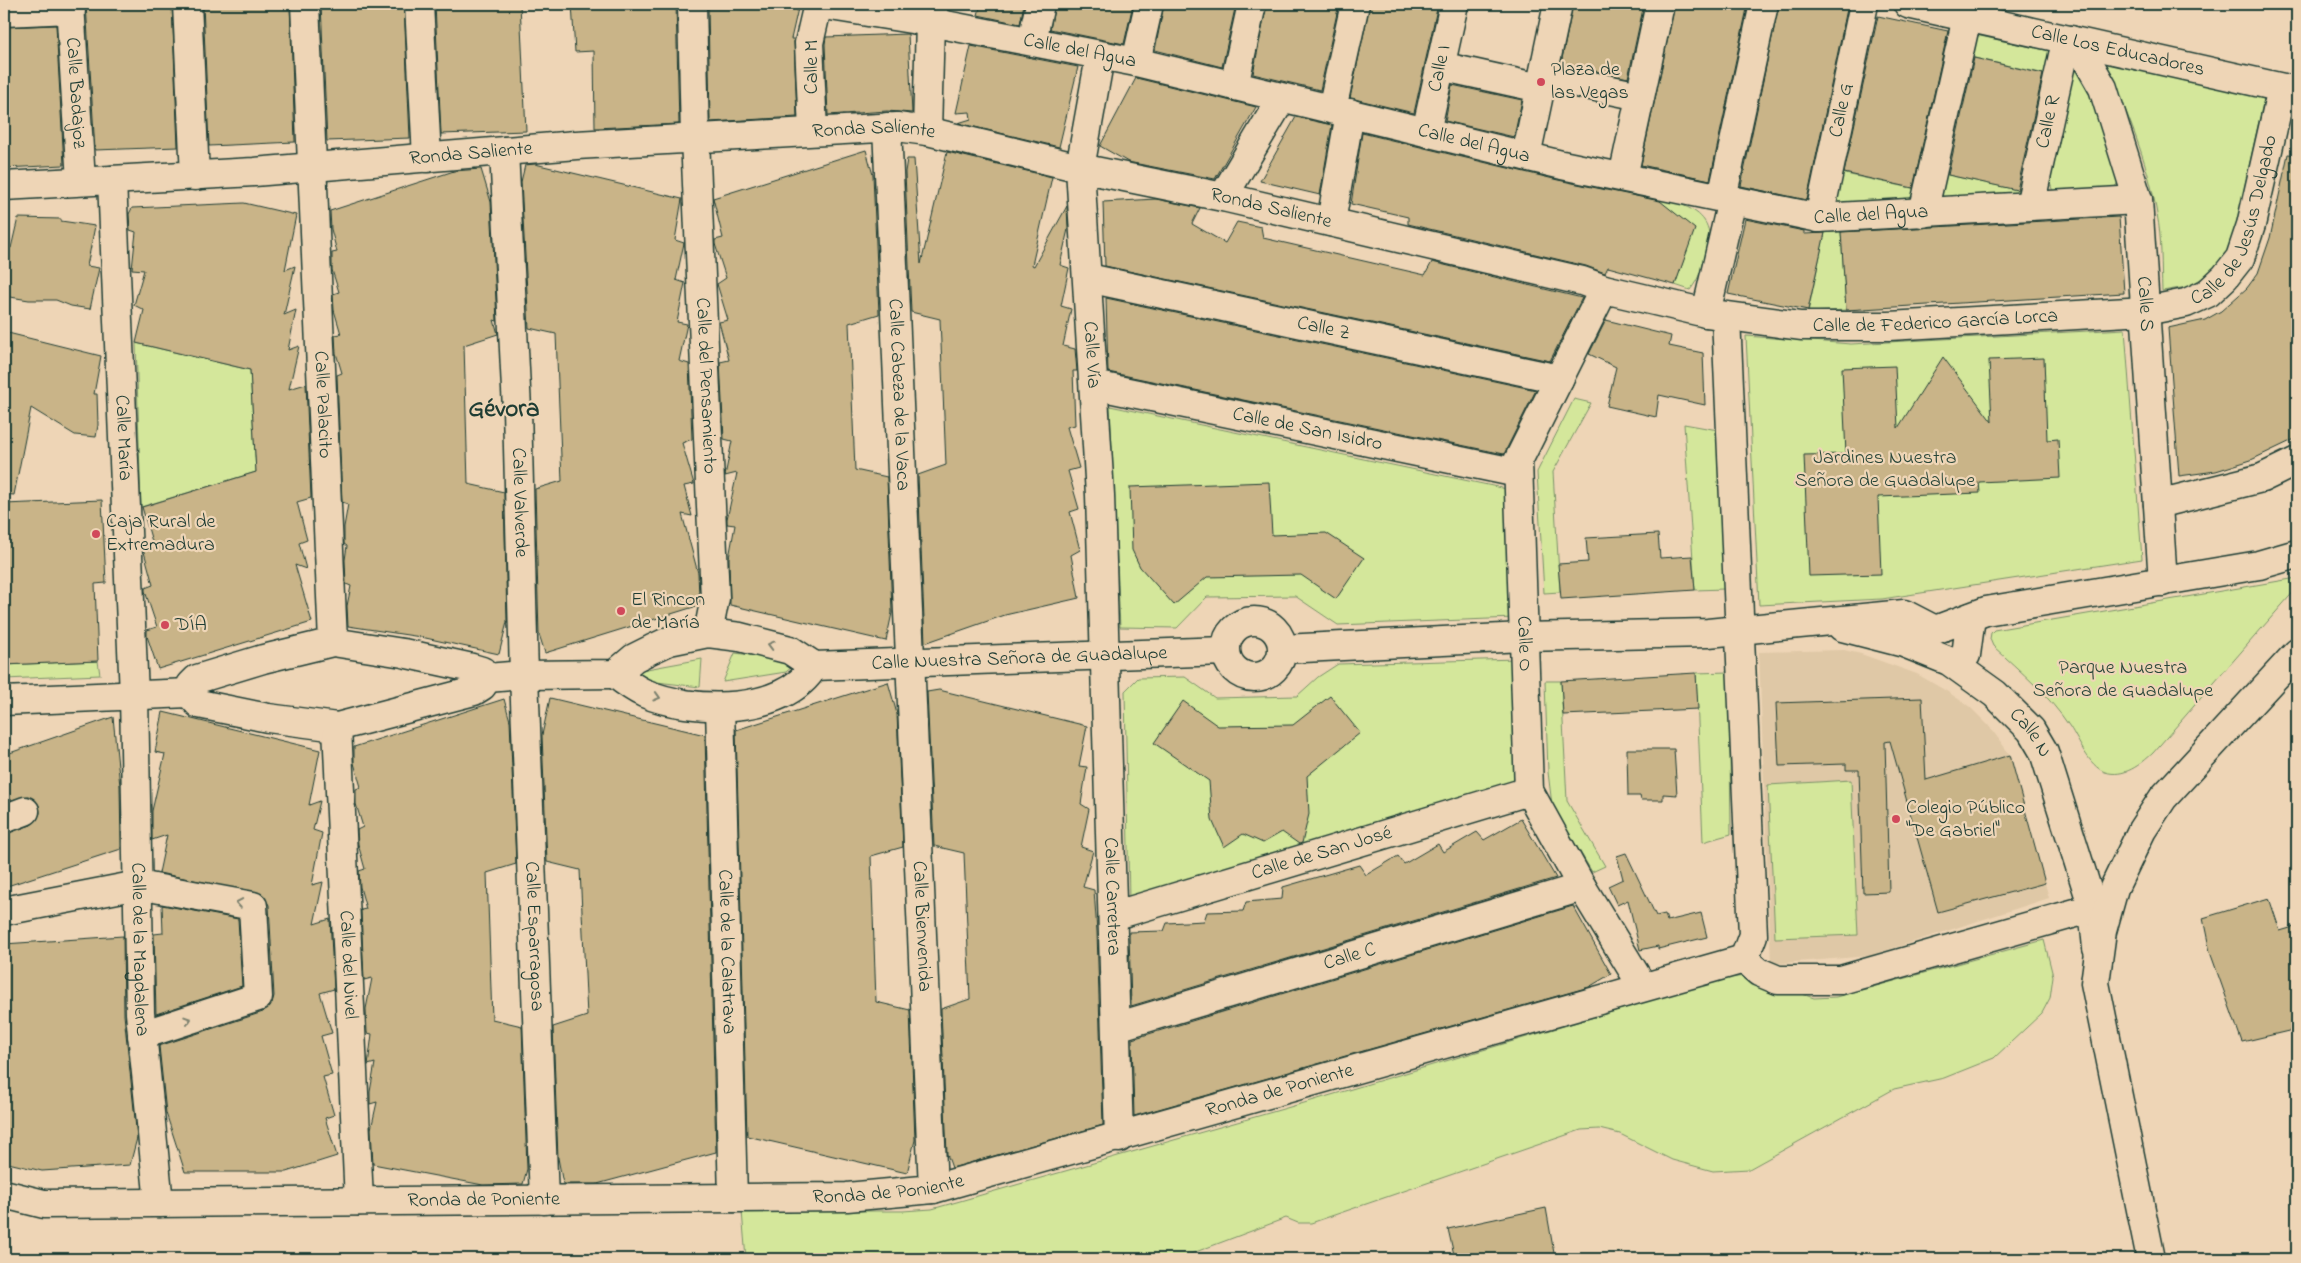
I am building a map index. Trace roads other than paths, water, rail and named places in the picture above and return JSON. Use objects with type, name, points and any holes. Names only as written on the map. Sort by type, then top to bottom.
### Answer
[{"type":"street","points":[[187,4],[195,176]]},
{"type":"street","name":"Calle Palacito","points":[[305,4],[332,642]]},
{"type":"street","points":[[419,4],[427,158]]},
{"type":"street","name":"Calle del Pensamiento","points":[[692,4],[695,138],[715,598],[708,633]]},
{"type":"street","name":"Calle del Agua","points":[[818,4],[932,13],[1032,41],[1100,57],[1136,62],[1526,156],[1819,218],[2138,200]]},
{"type":"street","name":"Calle M","points":[[814,131],[809,43],[818,4]]},
{"type":"street","points":[[1032,41],[1040,4]]},
{"type":"street","points":[[1136,62],[1149,4]]},
{"type":"street","points":[[1234,86],[1252,4]]},
{"type":"street","points":[[1331,222],[1341,111],[1355,4]]},
{"type":"street","name":"Calle I","points":[[1426,132],[1454,4]]},
{"type":"street","points":[[1526,156],[1558,4]]},
{"type":"street","points":[[1623,177],[1660,4]]},
{"type":"street","points":[[1764,4],[1727,199],[1716,315],[1738,630],[1753,935],[1744,959],[1759,972],[1778,980],[1841,980],[2086,910]]},
{"type":"street","name":"Calle G","points":[[1819,218],[1864,4]]},
{"type":"street","name":"Calle Los Educadores","points":[[1908,4],[2290,90]]},
{"type":"street","points":[[4,12],[70,6]]},
{"type":"street","name":"Calle Badajoz","points":[[70,6],[80,182]]},
{"type":"street","points":[[928,131],[932,13]]},
{"type":"street","points":[[1923,213],[1967,16]]},
{"type":"street","name":"Calle S","points":[[2071,40],[2083,53],[2103,88],[2138,200],[2163,582]]},
{"type":"street","name":"Calle R","points":[[2030,206],[2063,55],[2071,40]]},
{"type":"street","name":"Calle Vía","points":[[1100,57],[1080,168],[1094,385],[1106,656]]},
{"type":"street","points":[[1440,66],[1640,96]]},
{"type":"street","name":"Calle de Jesús Delgado","points":[[2145,311],[2186,302],[2208,293],[2225,277],[2240,258],[2290,90]]},
{"type":"street","points":[[1223,197],[1282,98]]},
{"type":"street","name":"Ronda Saliente","points":[[4,186],[195,176],[504,151],[887,127],[928,131],[1080,168],[1223,197],[1582,281],[1604,289],[1716,315]]},
{"type":"street","name":"Calle Cabeza de la Vaca","points":[[887,127],[910,663]]},
{"type":"street","name":"Calle Valverde","points":[[504,151],[516,409],[524,675]]},
{"type":"street","name":"Calle María","points":[[112,180],[134,695]]},
{"type":"street","name":"Calle Z","points":[[1088,278],[1559,379]]},
{"type":"street","name":"Calle O","points":[[1604,289],[1518,461],[1529,791],[1582,887],[1643,987]]},
{"type":"street","name":"Calle de Federico García Lorca","points":[[1716,315],[1801,326],[1889,326],[2145,311]]},
{"type":"street","name":"Calle de San Isidro","points":[[1094,385],[1518,473]]},
{"type":"street","points":[[2158,504],[2262,478],[2297,462]]},
{"type":"street","points":[[1930,640],[1971,617],[1986,611],[2259,565],[2297,554]]},
{"type":"street","points":[[2259,565],[2297,570]]},
{"type":"street","points":[[1966,654],[1971,617]]},
{"type":"street","points":[[1249,621],[1257,621],[1272,627],[1278,633],[1283,649],[1278,666],[1271,672],[1255,678],[1246,677],[1232,667],[1226,651],[1229,635],[1234,628],[1249,621]]},
{"type":"street","name":"Calle N","points":[[1738,630],[1826,623],[1904,643],[1930,640],[1949,661],[1995,694],[2032,730],[2044,752],[2062,805],[2097,968]]},
{"type":"street","points":[[1283,649],[1523,637],[1708,633],[1738,630]]},
{"type":"street","points":[[487,678],[524,675],[615,674],[644,693],[663,699],[691,705],[720,707],[778,696],[796,687],[808,677],[814,666],[790,650],[740,637],[708,633],[652,648],[634,658],[615,674]]},
{"type":"street","points":[[1930,640],[1966,654],[1988,672],[2032,730]]},
{"type":"street","points":[[189,693],[191,685],[196,679],[263,659],[332,642],[403,653],[472,668],[482,671],[487,678]]},
{"type":"street","name":"Calle Nuestra Señora de Guadalupe","points":[[814,666],[1226,651]]},
{"type":"street","points":[[2151,1259],[2095,983],[2102,931],[2114,888],[2142,830],[2163,798],[2297,653]]},
{"type":"street","name":"Calle Carretera","points":[[1106,656],[1119,1138]]},
{"type":"street","name":"Calle Bienvenida","points":[[910,663],[933,1189]]},
{"type":"street","name":"Calle Esparragosa","points":[[524,675],[544,1200]]},
{"type":"street","points":[[4,700],[189,693],[199,704],[268,718],[337,727],[474,692],[482,686],[487,678]]},
{"type":"street","name":"Calle de la Magdalena","points":[[134,695],[142,1035],[159,1203]]},
{"type":"street","name":"Calle de la Calatrava","points":[[720,707],[733,1198]]},
{"type":"street","name":"Calle del Nivel","points":[[337,727],[359,1201]]},
{"type":"street","name":"Calle de San José","points":[[1113,916],[1529,791]]},
{"type":"street","points":[[4,911],[138,885],[253,906],[258,997],[142,1035]]},
{"type":"street","name":"Calle C","points":[[1116,1027],[1582,887]]},
{"type":"street","name":"Ronda de Poniente","points":[[4,1194],[44,1204],[847,1197],[933,1189],[1119,1138],[1744,959]]},
{"type":"place","name":"Plaza de las Vegas","points":[[1541,82]]},
{"type":"place","name":"Caja Rural de Extremadura","points":[[96,534]]},
{"type":"place","name":"El Rincon de María","points":[[621,611]]},
{"type":"place","name":"DÍA","points":[[165,625]]},
{"type":"place","name":"Colegio Público \"De Gabriel\"","points":[[1896,819]]},
{"type":"district","name":"Gévora","points":[[504,410]]},
{"type":"park label","name":"Jardines Nuestra Señora de Guadalupe","points":[[1885,470]]},
{"type":"park label","name":"Parque Nuestra Señora de Guadalupe","points":[[2123,680]]}]
